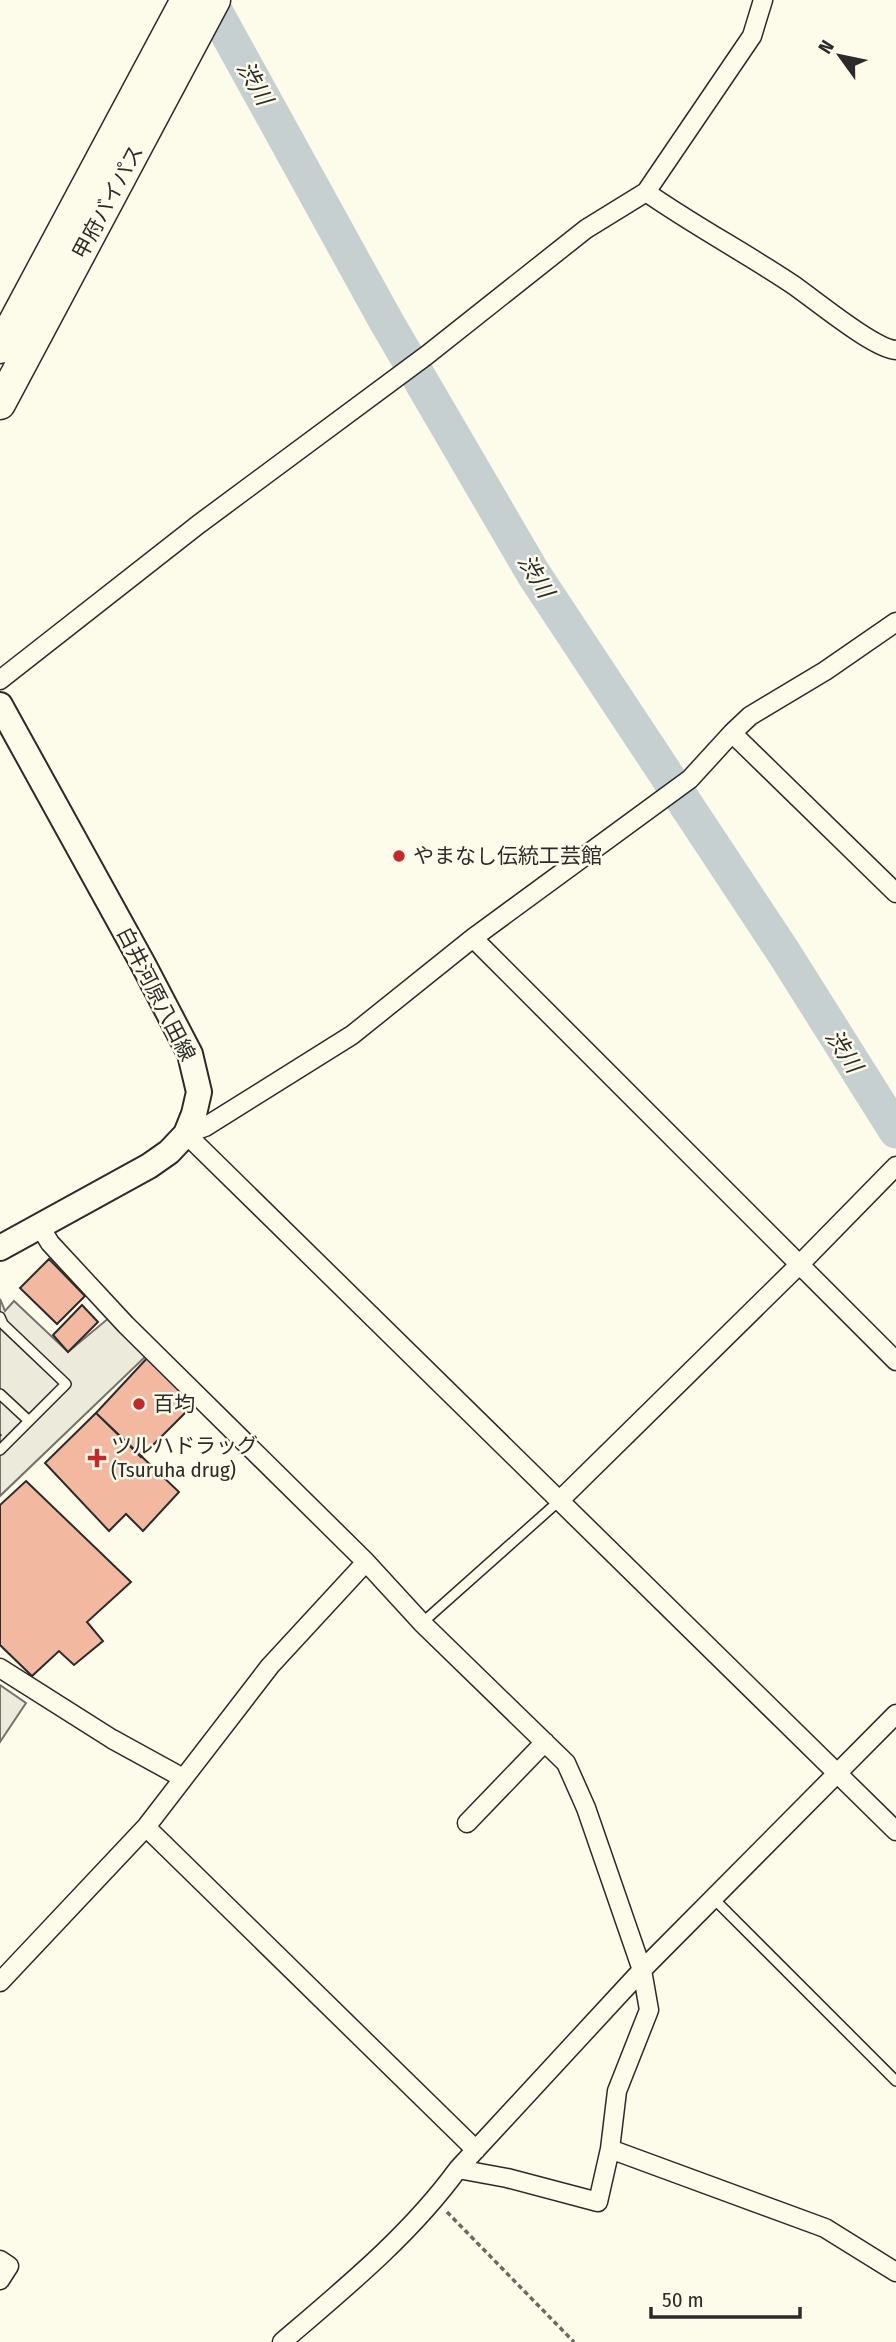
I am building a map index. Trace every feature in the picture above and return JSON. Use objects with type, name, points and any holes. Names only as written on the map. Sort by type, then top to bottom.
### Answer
[{"type":"highway","name":"甲府バイパス","points":[[0,348],[202,7]]},
{"type":"highway","name":"甲府バイパス","points":[[0,404],[202,7]]},
{"type":"main road","name":"白井河原八田線","points":[[0,705],[137,952],[190,1054],[199,1093],[186,1134],[169,1152],[149,1166],[0,1248]]},
{"type":"street","points":[[0,680],[199,524],[427,355],[586,229],[646,192],[752,36],[763,0]]},
{"type":"street","points":[[646,192],[688,222],[792,284],[851,327],[888,350],[896,350]]},
{"type":"street","points":[[896,622],[825,671],[750,716],[690,779],[473,938],[352,1035],[205,1128],[186,1134],[896,1831]]},
{"type":"street","points":[[732,733],[896,893]]},
{"type":"street","points":[[473,938],[896,1361]]},
{"type":"street","points":[[559,1501],[800,1265],[896,1166]]},
{"type":"street","points":[[39,1225],[50,1243],[110,1308],[366,1562],[422,1623],[566,1763],[586,1808],[642,1970],[649,2010],[617,2091],[610,2149],[598,2202],[507,2178],[458,2169]]},
{"type":"street","points":[[0,1982],[146,1827],[270,1666],[366,1562]]},
{"type":"street","points":[[0,1668],[112,1739],[183,1777]]},
{"type":"street","points":[[282,2342],[348,2284],[435,2200],[458,2169],[642,1970],[896,1714]]},
{"type":"street","points":[[467,1823],[545,1742]]},
{"type":"street","points":[[146,1827],[476,2150]]},
{"type":"street","points":[[610,2149],[825,2228],[896,2272]]},
{"type":"street","points":[[0,2260],[9,2266],[0,2280]]},
{"type":"lane","points":[[0,1450],[66,1384],[1,1322]]},
{"type":"lane","points":[[0,1394],[29,1421]]},
{"type":"lane","points":[[422,1623],[559,1501]]},
{"type":"lane","points":[[713,1898],[896,2081]]},
{"type":"path","points":[[435,2200],[575,2342]]},
{"type":"shaded area","points":[[0,1299],[5,1311],[14,1301],[68,1352],[110,1317],[147,1355],[0,1496]]},
{"type":"shaded area","points":[[0,1685],[26,1703],[0,1742]]},
{"type":"building","points":[[49,1259],[85,1296],[57,1324],[20,1288]]},
{"type":"building","points":[[82,1305],[98,1322],[68,1352],[53,1335]]},
{"type":"building","points":[[150,1355],[197,1401],[141,1457],[96,1413]]},
{"type":"building","points":[[96,1413],[179,1492],[143,1531],[126,1514],[109,1531],[45,1463]]},
{"type":"building","points":[[26,1481],[131,1582],[87,1622],[103,1641],[74,1665],[59,1651],[32,1676],[0,1645],[0,1505]]},
{"type":"waterway","name":"渋川","points":[[209,0],[386,321],[533,573],[784,953],[896,1131]]},
{"type":"place","name":"やまなし伝統工芸館","points":[[399,856]]},
{"type":"place","name":"百均","points":[[139,1404]]},
{"type":"place","name":"ツルハドラッグ (Tsuruha drug)","points":[[97,1458]]}]
